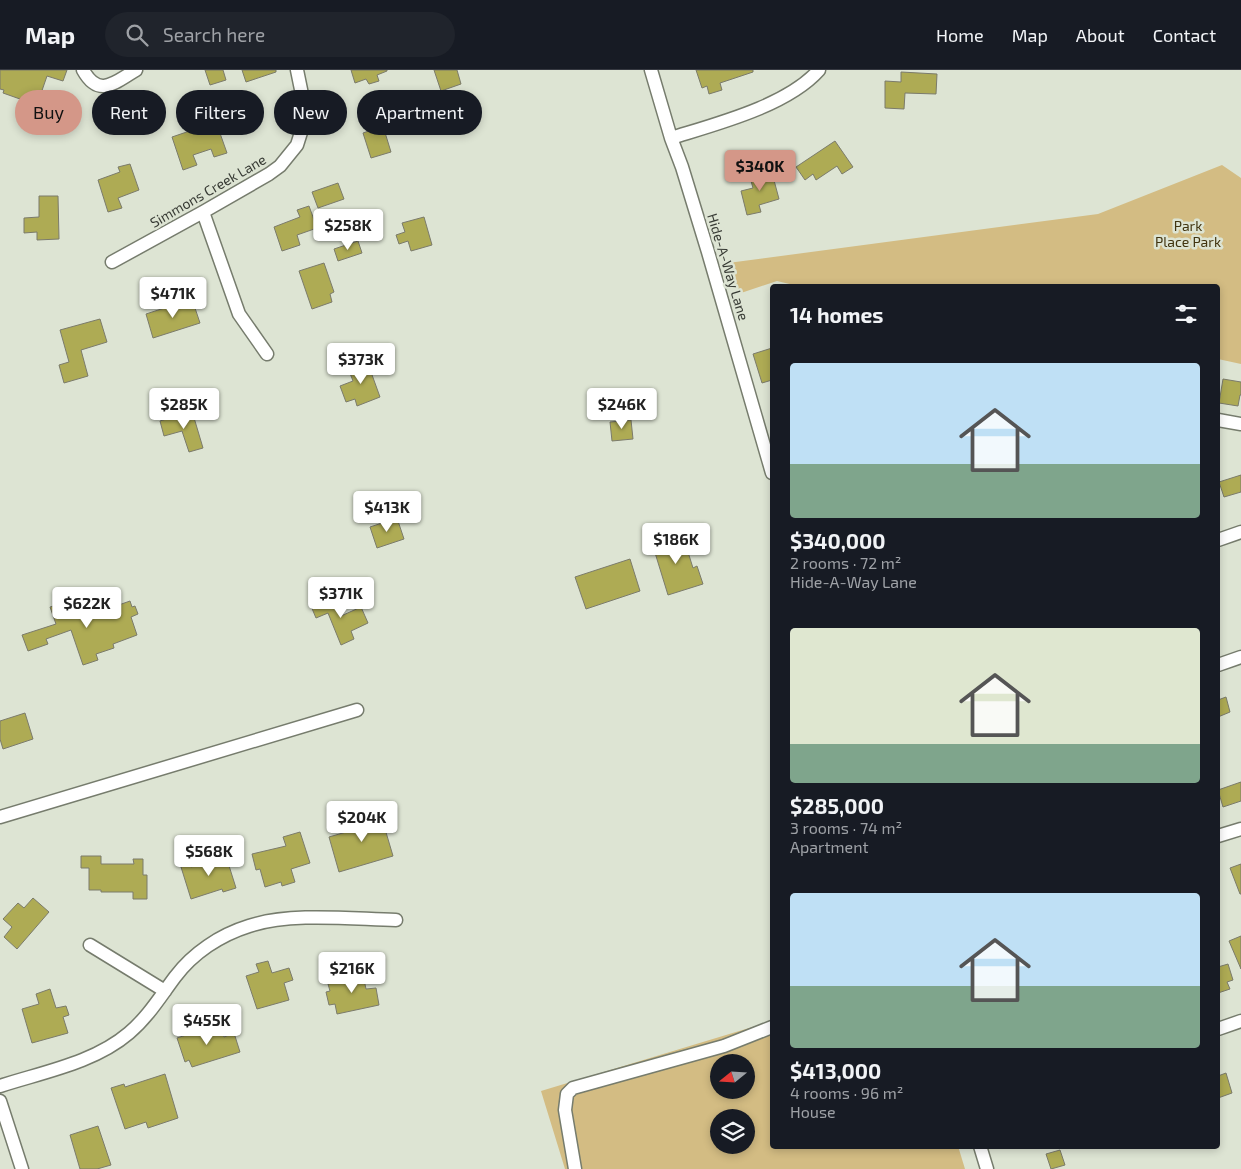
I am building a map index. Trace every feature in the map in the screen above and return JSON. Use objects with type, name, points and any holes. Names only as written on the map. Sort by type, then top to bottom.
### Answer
[{"type":"street","points":[[83,70],[92,83],[103,87],[111,85],[136,70]]},
{"type":"street","name":"Simmons Creek Lane","points":[[112,262],[269,174],[288,158],[297,145],[303,126],[305,109],[297,70]]},
{"type":"street","name":"Hide-A-Way Lane","points":[[651,70],[768,442],[770,458]]},
{"type":"street","points":[[671,138],[750,112],[791,92],[819,70]]},
{"type":"street","points":[[204,212],[239,314],[267,354]]},
{"type":"street","points":[[1220,420],[1241,424]]},
{"type":"street","points":[[1220,539],[1241,532]]},
{"type":"street","points":[[1220,664],[1241,657]]},
{"type":"street","points":[[0,817],[358,710]]},
{"type":"street","points":[[1220,835],[1241,829]]},
{"type":"street","points":[[0,1086],[80,1060],[105,1049],[124,1037],[152,1010],[179,972],[204,949],[223,937],[248,926],[294,918],[396,920]]},
{"type":"street","points":[[90,945],[165,991]]},
{"type":"street","points":[[1220,1028],[1241,1021]]},
{"type":"street","points":[[575,1169],[565,1110],[567,1094],[573,1088],[724,1046],[770,1028]]},
{"type":"street","points":[[0,1101],[22,1169]]},
{"type":"street","points":[[981,1149],[987,1169]]},
{"type":"green space","name":"Park Place Park","points":[[1222,165],[1241,178],[1241,364],[1220,359],[1220,284],[790,284],[777,281],[738,294],[728,263],[1098,214]]},
{"type":"green space","points":[[770,1022],[770,1149],[959,1149],[965,1169],[565,1169],[541,1091]]},
{"type":"building","points":[[0,70],[67,70],[63,81],[47,76],[42,90],[15,90],[15,97],[3,93],[4,90],[0,89]]},
{"type":"building","points":[[205,70],[223,70],[226,80],[210,85]]},
{"type":"building","points":[[242,70],[276,70],[276,72],[246,82]]},
{"type":"building","points":[[351,70],[387,71],[377,75],[379,81],[369,84],[366,79],[355,83]]},
{"type":"building","points":[[434,70],[457,70],[461,84],[441,90]]},
{"type":"building","points":[[696,70],[753,70],[753,72],[720,83],[722,90],[709,94],[707,86],[702,88]]},
{"type":"building","points":[[901,72],[937,74],[936,94],[905,93],[904,109],[885,108],[885,81],[901,82]]},
{"type":"building","points":[[178,135],[221,135],[227,153],[214,157],[211,149],[193,155],[197,165],[183,170],[172,137]]},
{"type":"building","points":[[364,135],[386,135],[391,152],[371,158]]},
{"type":"building","points":[[835,141],[853,167],[842,174],[837,166],[816,180],[813,174],[805,180],[796,167]]},
{"type":"building","points":[[130,164],[139,190],[118,198],[122,208],[108,212],[98,180],[120,172],[118,167]]},
{"type":"building","points":[[771,169],[779,199],[759,205],[761,212],[747,215],[741,191],[753,188],[749,174]]},
{"type":"building","points":[[338,183],[344,199],[318,208],[312,192]]},
{"type":"building","points":[[39,196],[58,196],[59,239],[37,240],[37,232],[24,233],[24,218],[39,217]]},
{"type":"building","points":[[309,206],[317,228],[297,235],[300,245],[282,251],[274,227],[300,217],[297,210]]},
{"type":"building","points":[[424,217],[432,245],[411,251],[408,241],[399,244],[396,235],[405,232],[402,223]]},
{"type":"building","points":[[358,241],[362,253],[338,261],[334,249]]},
{"type":"building","points":[[324,263],[334,292],[330,294],[332,302],[312,309],[299,271]]},
{"type":"building","points":[[192,299],[200,323],[153,338],[146,314]]},
{"type":"building","points":[[100,319],[107,342],[81,350],[88,376],[64,383],[59,365],[69,362],[60,330]]},
{"type":"building","points":[[770,349],[770,381],[762,383],[753,354]]},
{"type":"building","points":[[367,361],[380,397],[357,406],[355,399],[346,402],[340,386],[353,381],[348,368]]},
{"type":"building","points":[[1223,379],[1241,382],[1241,395],[1238,406],[1220,403]]},
{"type":"building","points":[[192,411],[203,448],[189,452],[182,431],[164,436],[160,421]]},
{"type":"building","points":[[631,420],[633,439],[612,441],[610,422]]},
{"type":"building","points":[[1241,475],[1241,492],[1224,497],[1220,482]]},
{"type":"building","points":[[397,518],[404,539],[377,548],[370,527]]},
{"type":"building","points":[[682,533],[693,568],[697,566],[703,584],[668,595],[652,543]]},
{"type":"building","points":[[630,559],[640,591],[586,609],[575,577]]},
{"type":"building","points":[[66,596],[73,617],[88,611],[89,614],[99,612],[130,601],[132,607],[135,606],[138,614],[131,617],[137,635],[113,644],[114,648],[96,654],[98,660],[83,665],[71,630],[46,639],[48,644],[28,651],[22,635],[56,624],[50,607],[57,605],[55,600]]},
{"type":"building","points":[[333,596],[341,616],[361,607],[368,623],[351,631],[354,639],[341,645],[328,613],[316,618],[311,606]]},
{"type":"building","points":[[1226,697],[1230,712],[1220,716],[1220,699]]},
{"type":"building","points":[[25,713],[33,739],[3,749],[0,739],[0,721]]},
{"type":"building","points":[[1241,782],[1241,801],[1223,807],[1220,789]]},
{"type":"building","points":[[380,812],[393,856],[339,872],[329,837],[353,830],[350,820]]},
{"type":"building","points":[[300,832],[310,863],[291,869],[295,882],[282,886],[281,882],[265,887],[260,869],[256,870],[252,854],[286,846],[283,837]]},
{"type":"building","points":[[225,853],[236,888],[223,892],[222,889],[191,899],[181,867],[190,864],[191,867],[215,860],[214,856]]},
{"type":"building","points":[[81,856],[101,856],[101,864],[134,864],[133,859],[143,859],[143,875],[147,875],[147,899],[133,899],[133,892],[89,890],[89,868],[81,868]]},
{"type":"building","points":[[1241,864],[1241,894],[1240,894],[1230,868]]},
{"type":"building","points":[[33,898],[49,912],[17,949],[4,937],[12,927],[3,919],[18,903],[24,908]]},
{"type":"building","points":[[1241,936],[1241,969],[1229,941]]},
{"type":"building","points":[[268,961],[272,973],[289,968],[293,980],[284,983],[289,1000],[257,1009],[246,976],[259,972],[256,964]]},
{"type":"building","points":[[1228,964],[1233,980],[1227,982],[1230,989],[1220,992],[1220,966]]},
{"type":"building","points":[[362,970],[366,989],[376,988],[379,1005],[337,1014],[335,1004],[329,1005],[326,992],[330,991],[328,984],[350,980],[348,972]]},
{"type":"building","points":[[50,989],[56,1008],[66,1006],[69,1015],[63,1017],[68,1033],[32,1043],[22,1009],[39,1004],[36,994]]},
{"type":"building","points":[[220,1024],[224,1037],[234,1033],[240,1052],[192,1067],[189,1060],[185,1062],[177,1038]]},
{"type":"building","points":[[1226,1073],[1232,1093],[1220,1097],[1220,1075]]},
{"type":"building","points":[[165,1074],[178,1118],[148,1128],[146,1122],[125,1129],[111,1088],[124,1084],[125,1087]]},
{"type":"building","points":[[98,1126],[111,1165],[97,1169],[80,1169],[70,1135]]},
{"type":"building","points":[[1060,1150],[1065,1165],[1051,1169],[1046,1154]]}]
